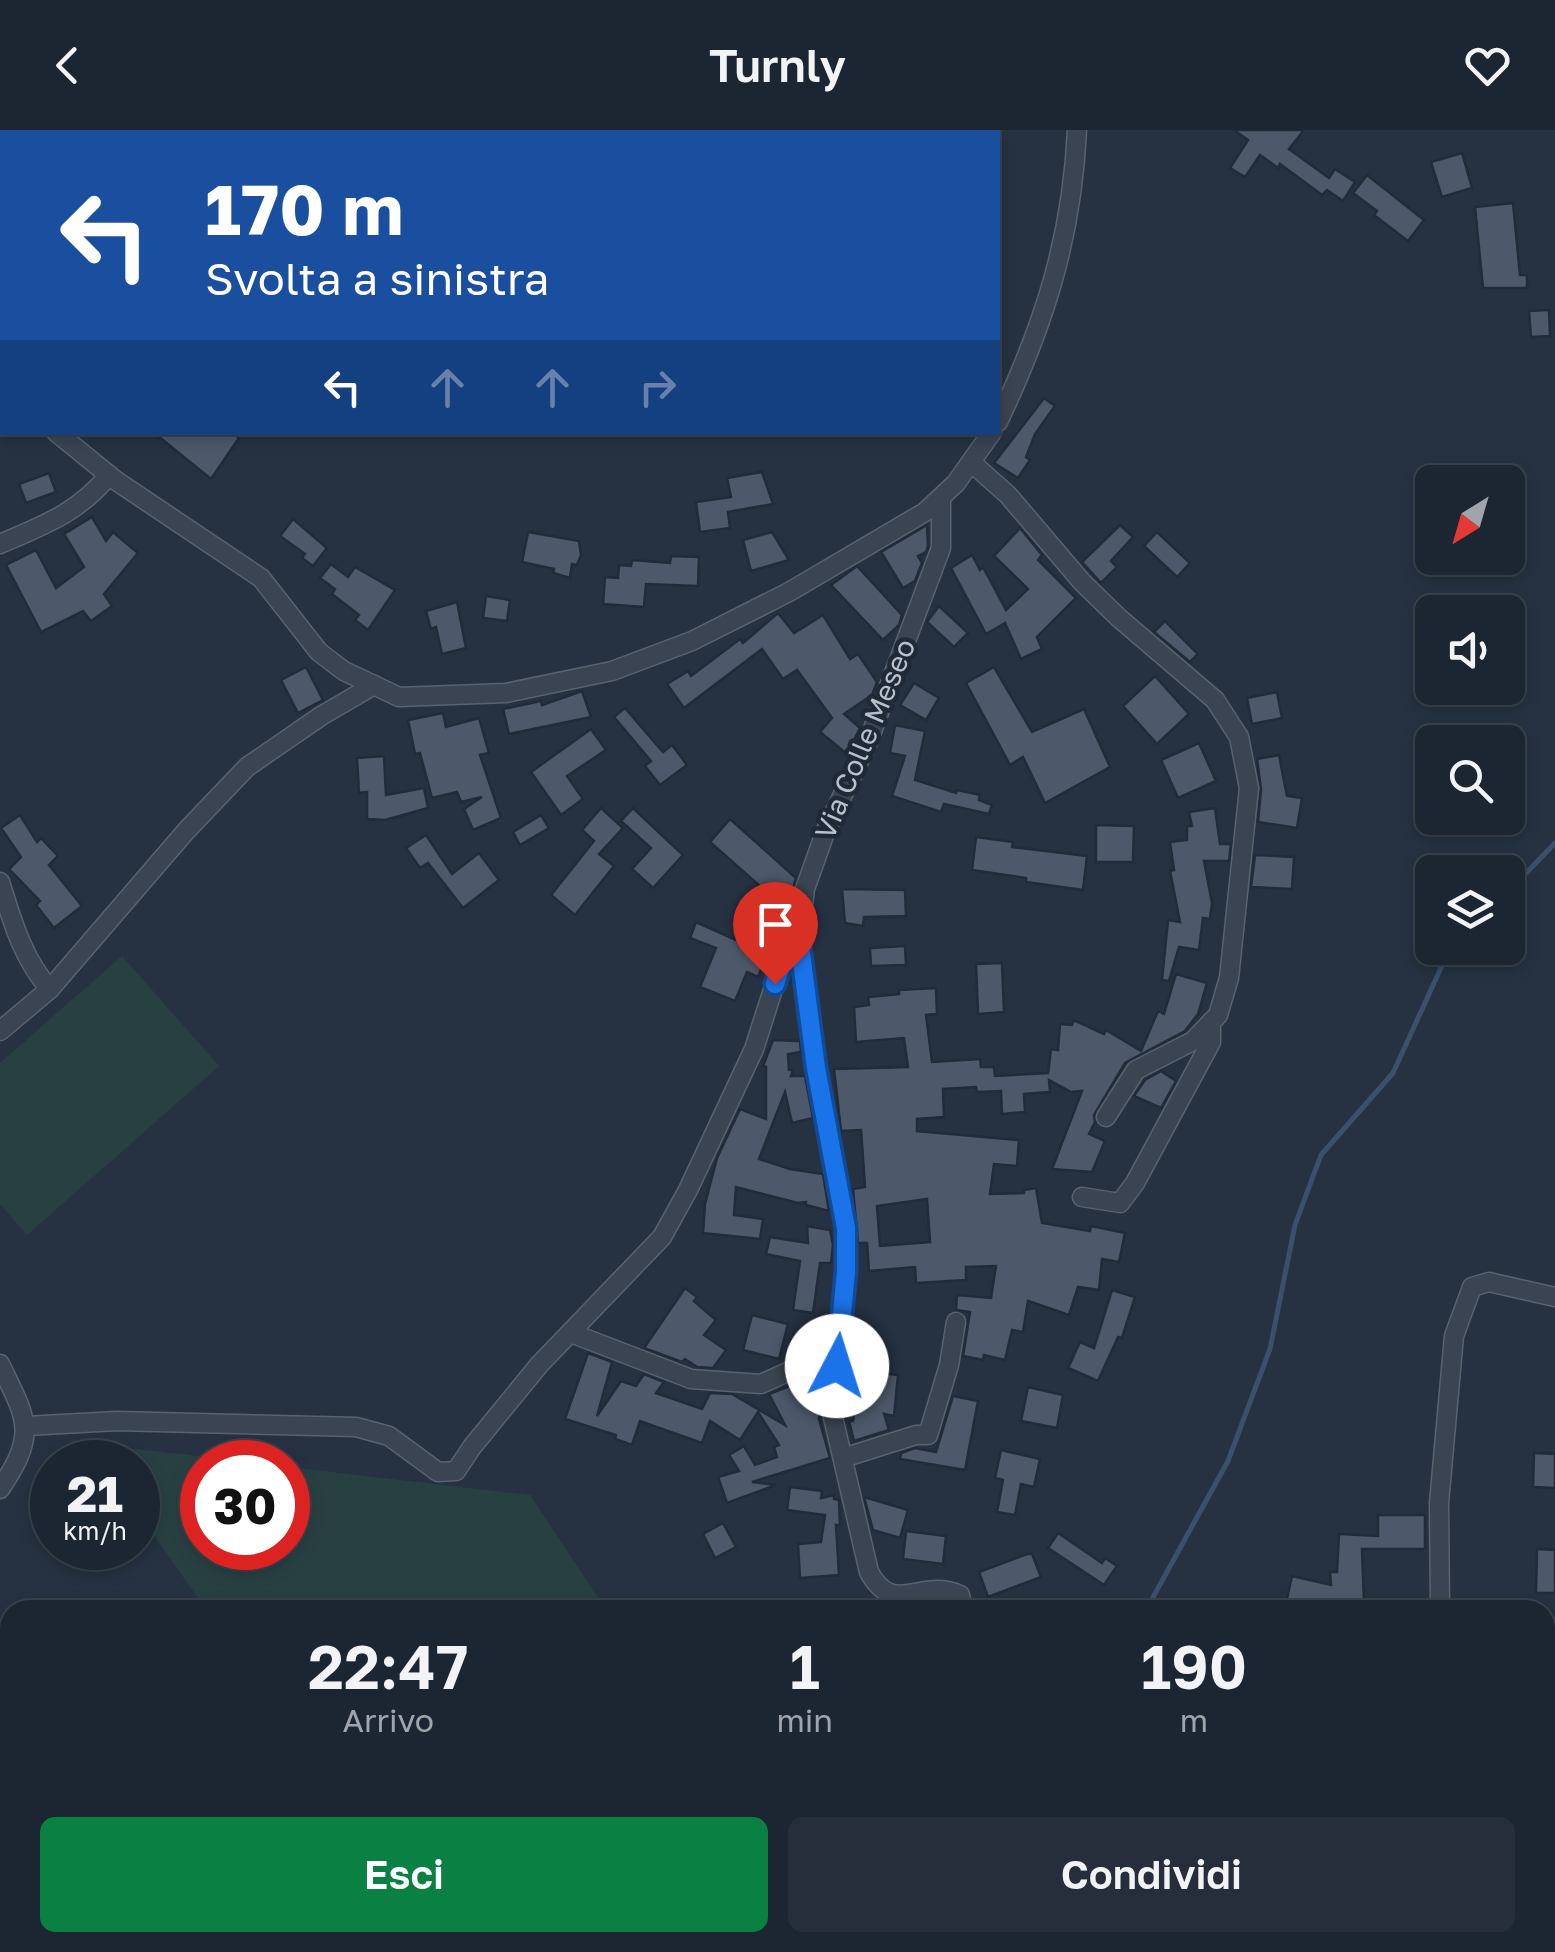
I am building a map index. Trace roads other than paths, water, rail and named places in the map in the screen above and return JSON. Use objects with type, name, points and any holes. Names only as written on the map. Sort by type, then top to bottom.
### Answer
[{"type":"street","points":[[1000,418],[1047,308],[1069,217],[1076,130]]},
{"type":"street","points":[[60,435],[109,475],[261,578],[319,652],[344,671],[399,697],[506,693],[612,671],[740,619],[841,563],[942,499],[990,435]]},
{"type":"street","points":[[972,463],[1008,495],[1082,582],[1215,700],[1239,737],[1248,788],[1242,868],[1229,978],[1218,1014],[1194,1041],[1136,1070],[1106,1117]]},
{"type":"street","points":[[0,544],[90,499],[109,475]]},
{"type":"street","name":"Via Colle Meseo","points":[[942,499],[941,548],[874,727],[826,830],[805,890],[799,938],[816,1068],[846,1228],[846,1272],[832,1413],[868,1572],[878,1590],[893,1596],[945,1588],[960,1595],[961,1600]]},
{"type":"street","points":[[0,1031],[50,989],[247,767],[374,685]]},
{"type":"street","points":[[0,882],[36,974],[50,989]]},
{"type":"street","points":[[26,1426],[118,1421],[356,1427],[389,1436],[438,1472],[456,1471],[501,1410],[662,1237],[754,1048],[785,952],[799,938]]},
{"type":"street","points":[[1082,1197],[1120,1204],[1211,1042],[1211,1022]]},
{"type":"street","points":[[1440,1600],[1439,1503],[1454,1336],[1472,1287],[1489,1282],[1555,1297]]},
{"type":"street","points":[[843,1458],[916,1434],[928,1436],[949,1364],[956,1322]]},
{"type":"street","points":[[571,1333],[691,1379],[761,1384],[807,1364],[837,1366]]},
{"type":"street","points":[[0,1364],[24,1414],[27,1432],[13,1470],[0,1488]]},
{"type":"waterway","points":[[1525,874],[1555,843]]},
{"type":"waterway","points":[[1152,1600],[1228,1461],[1270,1349],[1295,1225],[1321,1155],[1393,1073],[1442,965]]}]
